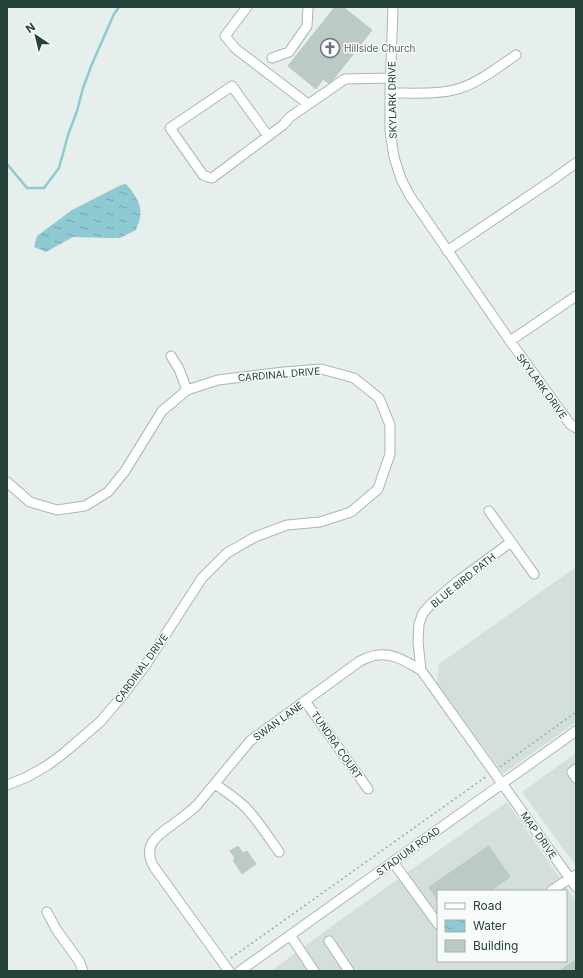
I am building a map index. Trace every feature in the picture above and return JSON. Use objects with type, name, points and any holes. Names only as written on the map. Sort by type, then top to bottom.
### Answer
[{"type":"street","points":[[247,7],[225,36],[236,49],[308,104]]},
{"type":"street","name":"SKYLARK DRIVE","points":[[393,7],[390,131],[394,157],[401,179],[410,196],[510,341],[570,424],[576,428]]},
{"type":"street","points":[[272,58],[289,52],[307,26],[308,8]]},
{"type":"street","points":[[390,93],[438,92],[459,89],[479,80],[516,55]]},
{"type":"street","points":[[268,136],[232,86],[170,128],[204,175],[208,178],[212,178],[283,126],[290,117],[345,79],[391,78]]},
{"type":"street","points":[[447,250],[576,163]]},
{"type":"street","points":[[510,341],[576,296]]},
{"type":"street","points":[[171,356],[179,369],[187,390]]},
{"type":"street","name":"CARDINAL DRIVE","points":[[7,482],[30,502],[57,510],[85,506],[108,492],[125,471],[162,411],[187,390],[218,380],[321,369],[354,378],[379,398],[390,425],[390,454],[378,490],[351,512],[320,522],[287,525],[255,537],[226,553],[202,578],[144,666],[123,695],[100,722],[48,765],[27,777],[7,785]]},
{"type":"street","points":[[489,511],[534,574]]},
{"type":"street","name":"BLUE BIRD PATH","points":[[421,670],[418,642],[419,624],[423,614],[431,604],[458,581],[511,542]]},
{"type":"street","name":"SWAN LANE","points":[[227,967],[154,867],[149,854],[153,840],[190,811],[215,784],[250,741],[360,661],[379,654],[398,658],[421,670],[503,783]]},
{"type":"street","name":"TUNDRA COURT","points":[[305,701],[368,789]]},
{"type":"street","name":"STADIUM ROAD","points":[[240,971],[576,731]]},
{"type":"street","points":[[576,769],[572,772],[576,778]]},
{"type":"street","name":"MAP DRIVE","points":[[503,783],[573,876],[576,887]]},
{"type":"street","points":[[215,784],[247,809],[279,852]]},
{"type":"street","points":[[393,862],[437,923]]},
{"type":"street","points":[[552,890],[573,876]]},
{"type":"street","points":[[47,912],[56,929],[79,961],[84,971]]},
{"type":"street","points":[[290,935],[314,971]]},
{"type":"street","points":[[328,941],[349,971]]},
{"type":"path","points":[[227,967],[576,712]]},
{"type":"shaded area","points":[[576,567],[576,722],[503,774],[437,683],[439,664]]},
{"type":"shaded area","points":[[576,753],[576,866],[522,792]]},
{"type":"shaded area","points":[[507,802],[576,901],[576,971],[271,971]]},
{"type":"water","points":[[126,184],[135,195],[140,208],[140,219],[136,230],[120,238],[73,237],[46,252],[34,247],[37,236],[72,210],[121,185]]},
{"type":"building","name":"Hillside Church","points":[[335,7],[343,7],[372,30],[332,81],[328,83],[323,79],[316,89],[288,66]]},
{"type":"building","points":[[238,846],[243,853],[247,851],[256,864],[242,874],[233,860],[235,858],[230,851]]},
{"type":"building","points":[[489,846],[510,877],[491,890],[437,890],[437,899],[429,887]]},
{"type":"building","points":[[574,961],[576,964],[576,971],[559,971]]},
{"type":"waterway","points":[[7,164],[27,188],[44,188],[59,168],[83,88],[114,14],[119,7]]},
{"type":"place","name":"Hillside Church","points":[[330,48]]}]
